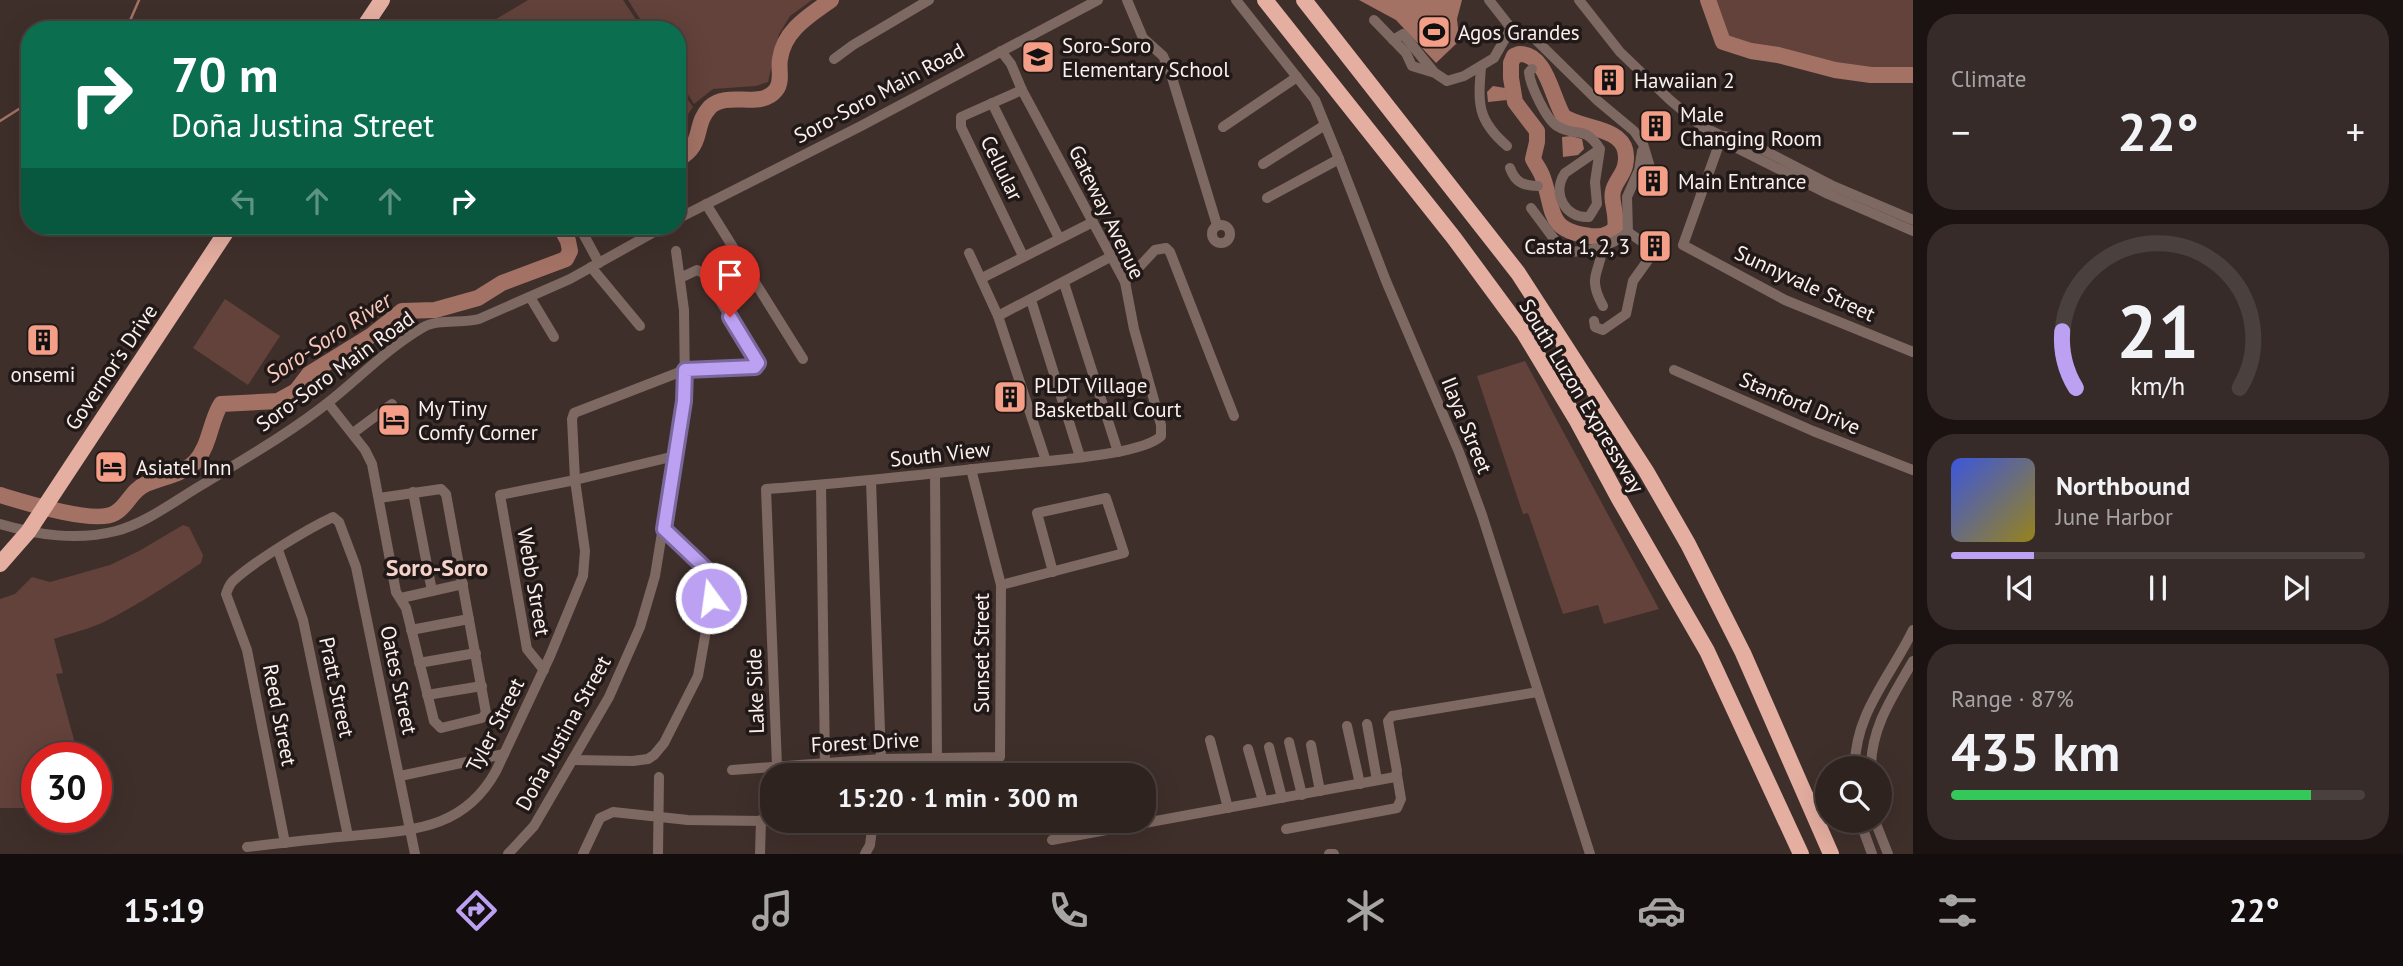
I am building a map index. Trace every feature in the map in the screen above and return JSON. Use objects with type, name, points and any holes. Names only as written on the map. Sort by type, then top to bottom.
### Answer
[{"type":"highway","points":[[368,21],[382,0]]},
{"type":"highway","name":"South Luzon Expressway","points":[[1265,0],[1454,238],[1524,333],[1576,419],[1707,651],[1800,853]]},
{"type":"highway","name":"South Luzon Expressway","points":[[1304,0],[1518,273],[1646,471],[1688,544],[1743,653],[1831,854]]},
{"type":"highway","name":"Governor's Drive","points":[[0,564],[30,528],[224,235]]},
{"type":"street","points":[[834,59],[929,0]]},
{"type":"street","name":"Soro-Soro Main Road","points":[[686,214],[861,126],[1001,51],[1074,5],[1098,0]]},
{"type":"street","points":[[1127,0],[1143,38],[1163,56],[1170,71],[1217,225]]},
{"type":"street","name":"Ilaya Street","points":[[1236,0],[1315,100],[1386,281],[1459,452],[1482,515],[1590,854]]},
{"type":"street","points":[[1489,0],[1511,28],[1534,38],[1598,101],[1634,131],[1643,144],[1655,184]]},
{"type":"street","points":[[1579,0],[1620,52],[1670,100],[1702,126],[1739,149],[1828,194],[1913,231]]},
{"type":"street","points":[[1374,20],[1406,53],[1412,66],[1434,73],[1447,81],[1453,81],[1494,58],[1511,28]]},
{"type":"street","name":"Gateway Avenue","points":[[1001,51],[1011,64],[1022,90],[1125,282],[1134,329],[1162,432],[1156,441],[1118,452]]},
{"type":"street","points":[[1481,67],[1479,100],[1482,117],[1488,128],[1507,146]]},
{"type":"street","points":[[1532,69],[1529,72],[1531,80],[1549,118],[1558,127],[1586,133],[1600,149],[1595,182],[1596,208],[1589,218],[1574,216],[1565,209],[1561,199],[1561,179],[1565,173],[1600,149]]},
{"type":"street","points":[[1223,127],[1297,77]]},
{"type":"street","name":"Cellular","points":[[1022,90],[961,117],[961,127],[1023,256]]},
{"type":"street","points":[[992,103],[1059,238]]},
{"type":"street","points":[[1262,164],[1325,125]]},
{"type":"street","points":[[1722,136],[1742,139],[1831,185],[1913,220]]},
{"type":"street","name":"Sunnyvale Street","points":[[1722,136],[1683,245],[1785,300],[1913,352]]},
{"type":"street","points":[[1629,232],[1627,197],[1639,170],[1643,144]]},
{"type":"street","points":[[1267,198],[1339,159]]},
{"type":"street","points":[[1510,168],[1517,181],[1528,186],[1538,186]]},
{"type":"street","points":[[706,204],[803,359]]},
{"type":"street","points":[[1531,208],[1563,251],[1602,247],[1629,232]]},
{"type":"street","points":[[982,278],[1093,222]]},
{"type":"street","points":[[1594,321],[1595,327],[1603,330],[1626,314],[1633,281],[1648,260],[1648,246],[1629,232]]},
{"type":"street","points":[[583,235],[595,265],[640,326]]},
{"type":"street","name":"Soro-Soro Main Road","points":[[0,524],[59,536],[115,531],[137,523],[268,444],[328,403],[423,327],[479,319],[595,265],[649,235]]},
{"type":"street","points":[[1602,247],[1602,257],[1597,266],[1594,283],[1603,306]]},
{"type":"street","points":[[1125,282],[1155,250],[1166,248],[1170,252],[1234,416]]},
{"type":"street","name":"Doña Justina Street","points":[[508,854],[534,826],[609,697],[634,640],[654,576],[684,401],[684,310],[676,250]]},
{"type":"street","points":[[969,253],[998,316],[1046,461]]},
{"type":"street","points":[[998,316],[1112,256]]},
{"type":"street","points":[[680,278],[697,270],[703,273],[758,363],[755,367],[685,370]]},
{"type":"street","points":[[1064,282],[1118,452]]},
{"type":"street","points":[[530,297],[554,337]]},
{"type":"street","points":[[1031,300],[1080,457]]},
{"type":"street","name":"Tyler Street","points":[[247,847],[411,830],[442,822],[469,804],[489,783],[544,670],[584,570],[585,551],[575,481],[573,413],[685,370]]},
{"type":"street","name":"Stanford Drive","points":[[1674,370],[1813,431],[1913,470]]},
{"type":"street","points":[[328,403],[353,433],[372,464],[396,592],[406,608],[436,725],[445,728],[486,716],[453,523],[445,491],[437,488],[379,498]]},
{"type":"street","points":[[353,433],[392,404]]},
{"type":"street","name":"South View","points":[[766,489],[871,481],[1118,452]]},
{"type":"street","points":[[575,481],[675,456]]},
{"type":"street","name":"Sunset Street","points":[[971,469],[1001,585],[1000,757]]},
{"type":"street","points":[[935,474],[937,758]]},
{"type":"street","name":"Webb Street","points":[[544,670],[527,649],[499,495],[575,481]]},
{"type":"street","points":[[871,481],[880,763]]},
{"type":"street","points":[[821,485],[825,763]]},
{"type":"street","name":"Lake Side","points":[[766,489],[777,763]]},
{"type":"street","points":[[413,492],[432,591]]},
{"type":"street","points":[[1001,585],[1053,572],[1124,553],[1106,498],[1037,513],[1053,572]]},
{"type":"street","name":"Oates Street","points":[[278,550],[329,519],[335,518],[339,522],[356,567],[415,854]]},
{"type":"street","points":[[573,761],[648,759],[664,743],[695,683],[704,647],[710,587],[702,565],[664,529]]},
{"type":"street","name":"Reed Street","points":[[278,550],[234,580],[229,586],[226,598],[247,650],[285,843]]},
{"type":"street","name":"Pratt Street","points":[[278,550],[303,620],[348,836]]},
{"type":"street","points":[[401,598],[463,584]]},
{"type":"street","points":[[411,630],[469,619]]},
{"type":"street","points":[[1855,756],[1865,715],[1913,630]]},
{"type":"street","points":[[419,663],[475,653]]},
{"type":"street","points":[[1872,756],[1880,720],[1913,661]]},
{"type":"street","points":[[427,695],[482,685]]},
{"type":"street","points":[[1286,829],[1397,808],[1401,799],[1388,721],[1392,716],[1538,692]]},
{"type":"street","points":[[1367,724],[1377,780]]},
{"type":"street","points":[[1347,726],[1360,784]]},
{"type":"street","points":[[1210,740],[1228,808]]},
{"type":"street","points":[[1290,742],[1302,794]]},
{"type":"street","points":[[1311,745],[1320,791]]},
{"type":"street","points":[[1269,747],[1282,798]]},
{"type":"street","points":[[1248,749],[1264,801]]},
{"type":"street","points":[[400,776],[504,754]]},
{"type":"street","name":"Forest Drive","points":[[825,763],[1000,757]]},
{"type":"street","name":"Forest Drive","points":[[733,769],[760,767]]},
{"type":"street","points":[[1052,840],[1397,775]]},
{"type":"street","points":[[658,854],[659,777]]},
{"type":"street","points":[[583,854],[600,818],[606,814],[688,820],[760,820]]},
{"type":"street","points":[[760,854],[764,833]]},
{"type":"street","points":[[865,854],[872,833]]},
{"type":"street","points":[[1864,833],[1872,854]]},
{"type":"street","points":[[1880,833],[1888,854]]},
{"type":"shaded area","points":[[528,0],[623,0],[637,21],[493,21]]},
{"type":"shaded area","points":[[628,0],[812,0],[790,16],[779,34],[768,82],[756,86],[713,89],[694,104],[686,91],[686,21],[641,21]]},
{"type":"shaded area","name":"Agos Grandes","points":[[1359,0],[1462,0],[1457,19],[1457,43],[1436,63],[1396,20]]},
{"type":"shaded area","points":[[1708,0],[1913,0],[1913,75],[1846,70],[1730,45],[1723,42]]},
{"type":"shaded area","points":[[1493,86],[1505,88],[1507,100],[1488,102],[1487,92]]},
{"type":"shaded area","points":[[686,97],[693,107],[686,117]]},
{"type":"shaded area","points":[[1562,137],[1582,139],[1584,149],[1578,155],[1563,157]]},
{"type":"shaded area","points":[[225,299],[280,336],[248,385],[193,348]]},
{"type":"shaded area","points":[[1525,361],[1659,609],[1604,624],[1598,605],[1563,614],[1528,513],[1523,514],[1477,376]]},
{"type":"shaded area","points":[[183,525],[189,527],[203,555],[201,563],[130,608],[87,629],[54,639],[63,673],[56,674],[75,742],[21,742],[21,808],[0,808],[0,599],[15,594],[32,577],[50,582],[110,565]]},
{"type":"waterway","points":[[130,21],[139,0]]},
{"type":"waterway","name":"Soro-Soro River","points":[[686,154],[692,148],[705,114],[717,102],[762,99],[776,90],[780,79],[782,49],[787,40],[799,25],[831,0]]},
{"type":"waterway","points":[[1708,0],[1723,42],[1835,70],[1871,75],[1913,75]]},
{"type":"waterway","points":[[1519,54],[1536,61],[1542,69],[1564,117],[1606,132],[1622,143],[1626,153],[1625,166],[1613,191],[1616,223],[1615,229],[1609,233],[1597,236],[1576,233],[1566,229],[1554,218],[1542,175],[1533,159],[1537,131],[1515,102],[1511,63],[1514,56],[1519,54]]},
{"type":"waterway","points":[[0,121],[21,108]]},
{"type":"waterway","name":"Soro-Soro River","points":[[0,495],[76,514],[106,516],[115,513],[141,487],[178,473],[195,462],[204,449],[221,404],[278,401],[296,391],[309,374],[372,335],[402,311],[435,310],[478,298],[502,283],[566,259],[570,251],[565,235]]},
{"type":"place","name":"Agos Grandes","points":[[1434,32]]},
{"type":"place","name":"Soro-Soro Elementary School","points":[[1038,57]]},
{"type":"place","name":"Hawaiian 2","points":[[1609,80]]},
{"type":"place","name":"Male Changing Room","points":[[1656,126]]},
{"type":"place","name":"Main Entrance","points":[[1653,181]]},
{"type":"place","name":"Casta 1, 2, 3","points":[[1655,246]]},
{"type":"place","name":"onsemi","points":[[43,340]]},
{"type":"place","name":"PLDT Village Basketball Court","points":[[1010,397]]},
{"type":"place","name":"My Tiny Comfy Corner","points":[[394,420]]},
{"type":"place","name":"Asiatel Inn","points":[[111,467]]},
{"type":"district","name":"Soro-Soro","points":[[437,567]]},
{"type":"route","points":[[711,598],[705,568],[664,529],[684,401],[685,370],[755,367],[758,363],[730,317]]}]
